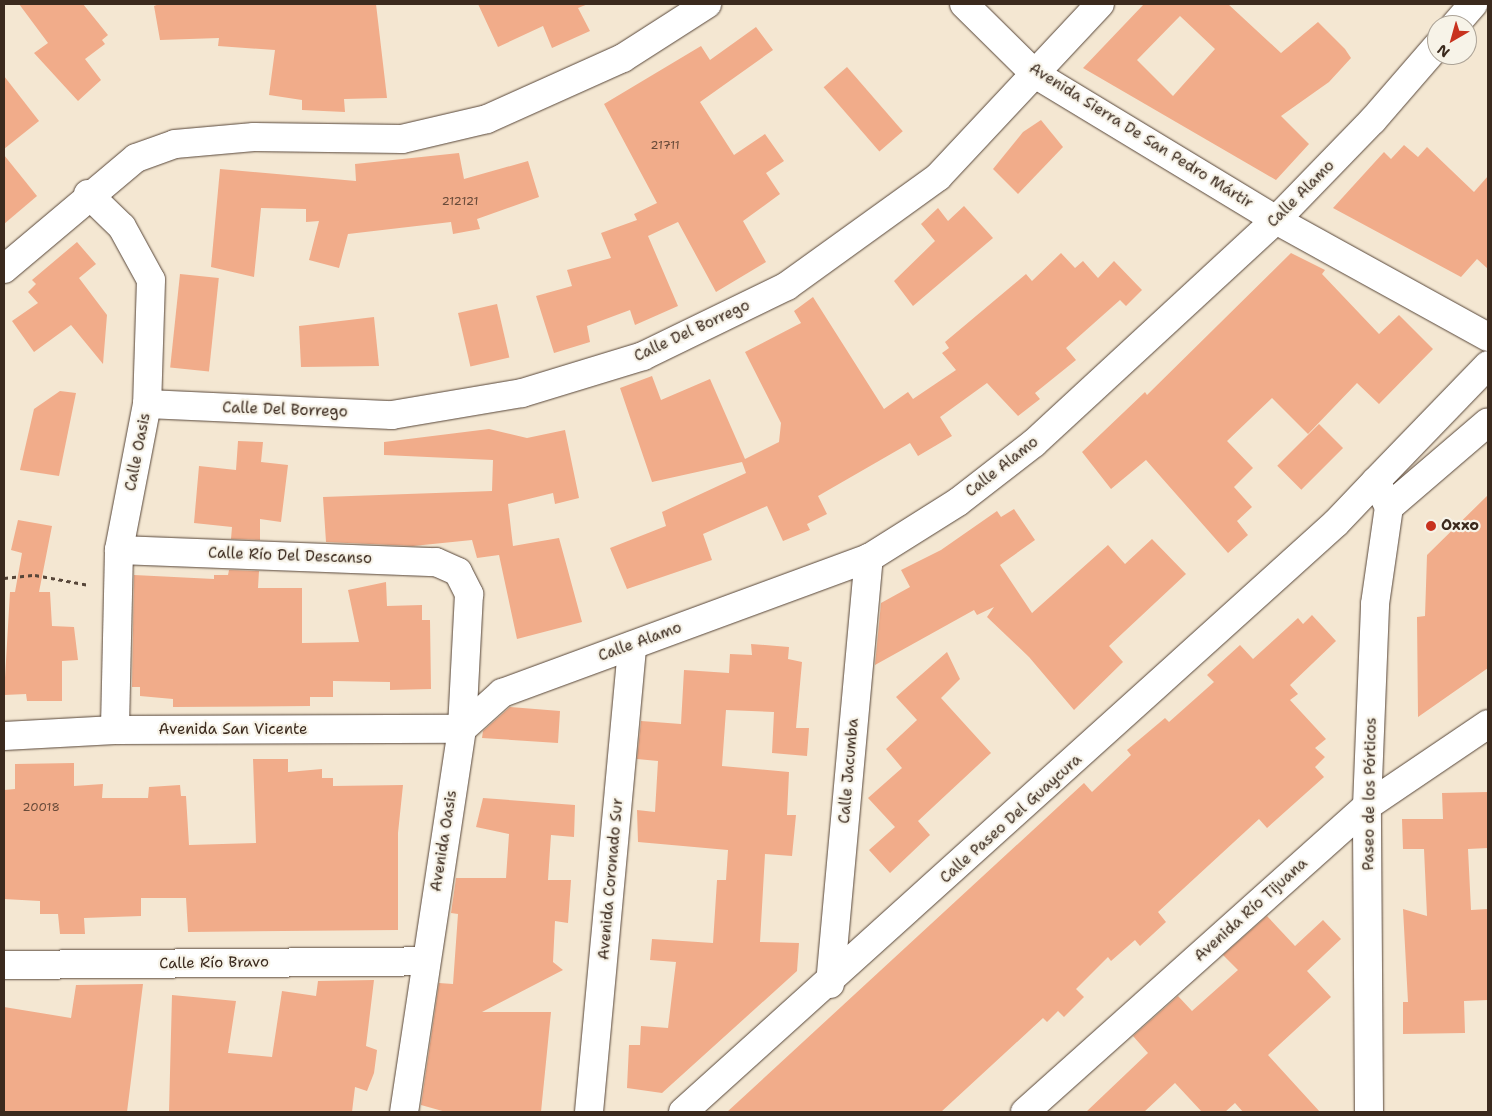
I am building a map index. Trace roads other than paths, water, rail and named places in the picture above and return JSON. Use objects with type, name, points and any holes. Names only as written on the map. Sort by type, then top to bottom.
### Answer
[{"type":"street","points":[[4,269],[88,194],[136,158],[175,144],[254,137],[402,139],[487,119],[623,58],[707,4]]},
{"type":"street","name":"Avenida Sierra De San Pedro Mártir","points":[[964,4],[1036,74],[1276,220],[1488,337]]},
{"type":"street","name":"Calle Del Borrego","points":[[147,404],[392,415],[522,393],[643,356],[787,286],[938,177],[1100,4]]},
{"type":"street","points":[[1464,15],[1473,4]]},
{"type":"street","name":"Calle Alamo","points":[[462,729],[502,693],[869,558],[958,502],[1034,443],[1276,220],[1373,120],[1427,58]]},
{"type":"street","name":"Calle Oasis","points":[[88,194],[122,227],[151,280],[147,404],[119,550],[120,591],[115,730]]},
{"type":"street","name":"Calle Paseo Del Guaycura","points":[[683,1112],[830,984],[1336,523],[1488,365]]},
{"type":"street","points":[[1376,481],[1389,507],[1488,422]]},
{"type":"street","name":"Calle Paseo Del Guaycura","points":[[1336,523],[1389,507]]},
{"type":"street","name":"Paseo de los Pórticos","points":[[1369,1112],[1368,806],[1375,604],[1389,507]]},
{"type":"street","name":"Calle Río Del Descanso","points":[[119,550],[436,562],[458,572]]},
{"type":"street","name":"Calle Jacumba","points":[[830,984],[869,558]]},
{"type":"street","name":"Avenida Oasis","points":[[404,1112],[424,961],[462,729],[470,594],[458,572]]},
{"type":"street","name":"Avenida Coronado Sur","points":[[590,1112],[632,646]]},
{"type":"street","name":"Avenida Río Tijuana","points":[[1025,1112],[1368,806],[1488,724]]},
{"type":"street","name":"Avenida San Vicente","points":[[4,736],[115,730],[462,729]]},
{"type":"street","name":"Calle Río Bravo","points":[[4,966],[424,961]]},
{"type":"place","name":"Oxxo","points":[[1431,526]]}]
